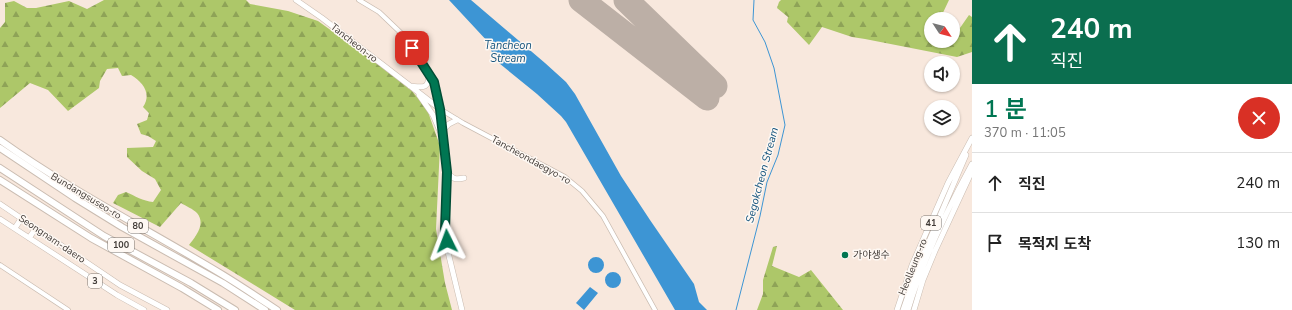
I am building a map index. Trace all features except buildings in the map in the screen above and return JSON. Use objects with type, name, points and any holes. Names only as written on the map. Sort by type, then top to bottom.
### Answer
[{"type":"highway","name":"Bundangsuseo-ro","points":[[0,140],[21,156],[101,206],[224,276],[277,310]]},
{"type":"highway","name":"Bundangsuseo-ro","points":[[0,148],[38,174],[115,222],[223,283],[265,310]]},
{"type":"highway","name":"100","points":[[0,168],[104,236],[191,283],[235,310]]},
{"type":"highway","name":"100","points":[[0,180],[91,238],[182,288],[218,310]]},
{"type":"main road","name":"Tancheon-ro","points":[[296,0],[322,18],[440,109]]},
{"type":"main road","points":[[410,86],[424,87],[429,81],[430,74]]},
{"type":"main road","points":[[418,93],[433,115],[444,144]]},
{"type":"main road","points":[[440,109],[447,172],[445,230],[448,252],[462,310]]},
{"type":"main road","points":[[442,131],[449,124],[457,120]]},
{"type":"main road","points":[[903,310],[918,267],[949,198],[972,140]]},
{"type":"main road","name":"Heolleung-ro","points":[[897,310],[912,265],[948,183],[972,140]]},
{"type":"main road","points":[[908,310],[922,268],[953,198],[972,164]]},
{"type":"main road","points":[[447,172],[456,180],[464,178]]},
{"type":"main road","name":"Heolleung-ro","points":[[914,310],[923,280],[935,251],[972,172]]},
{"type":"main road","name":"Seongnam-daero","points":[[0,204],[120,285],[167,310]]},
{"type":"main road","name":"Seongnam-daero","points":[[0,219],[117,295],[144,310]]},
{"type":"main road","points":[[15,228],[22,219]]},
{"type":"main road","points":[[29,238],[36,228]]},
{"type":"street","points":[[359,0],[379,12],[394,25],[406,40],[434,82],[440,109]]},
{"type":"street","name":"Tancheondaegyo-ro","points":[[440,109],[457,120],[565,177],[582,191],[603,216],[655,310]]},
{"type":"street","points":[[0,266],[68,310]]},
{"type":"green space","points":[[104,0],[246,0],[250,4],[288,11],[318,21],[407,85],[427,109],[440,146],[436,229],[445,283],[452,310],[295,310],[189,245],[199,230],[201,221],[197,213],[181,203],[160,227],[113,203],[118,195],[126,192],[153,202],[161,190],[155,179],[142,171],[127,157],[127,148],[153,147],[156,141],[141,134],[137,124],[147,120],[149,113],[143,107],[147,98],[145,89],[139,81],[131,75],[122,76],[118,68],[107,69],[100,81],[99,88],[68,111],[48,90],[30,83],[0,108],[0,28],[5,22],[5,3],[14,1],[27,8],[36,8],[69,1],[87,9]]},
{"type":"green space","points":[[781,0],[949,0],[943,12],[924,12],[924,48],[960,48],[960,28],[969,15],[972,17],[972,52],[960,56],[952,56],[852,37],[822,27],[809,45],[787,22],[788,17],[777,8]]},
{"type":"green space","points":[[777,246],[772,266],[799,277],[811,270],[843,310],[757,310],[763,294],[763,280],[773,247]]},
{"type":"water","name":"Tancheon Stream","points":[[449,0],[471,0],[566,82],[575,94],[621,176],[694,284],[699,302],[707,310],[675,310],[566,122],[537,94],[494,59],[489,43]]},
{"type":"water","points":[[593,257],[599,257],[604,262],[602,271],[599,273],[593,273],[588,268],[588,262]]},
{"type":"water","points":[[613,272],[619,274],[621,280],[619,286],[613,288],[607,286],[605,280],[607,274]]},
{"type":"water","points":[[590,287],[598,293],[584,310],[576,303]]},
{"type":"waterway","name":"Segokcheon Stream","points":[[736,310],[767,182],[778,155],[785,125],[774,68],[765,42],[753,20],[754,0]]},
{"type":"runway","points":[[581,0],[707,98]]},
{"type":"runway","points":[[626,0],[715,86]]},
{"type":"place","name":"가야생수","points":[[845,255]]},
{"type":"route","points":[[412,48],[434,82],[440,109],[447,172],[445,230],[447,241]]}]
